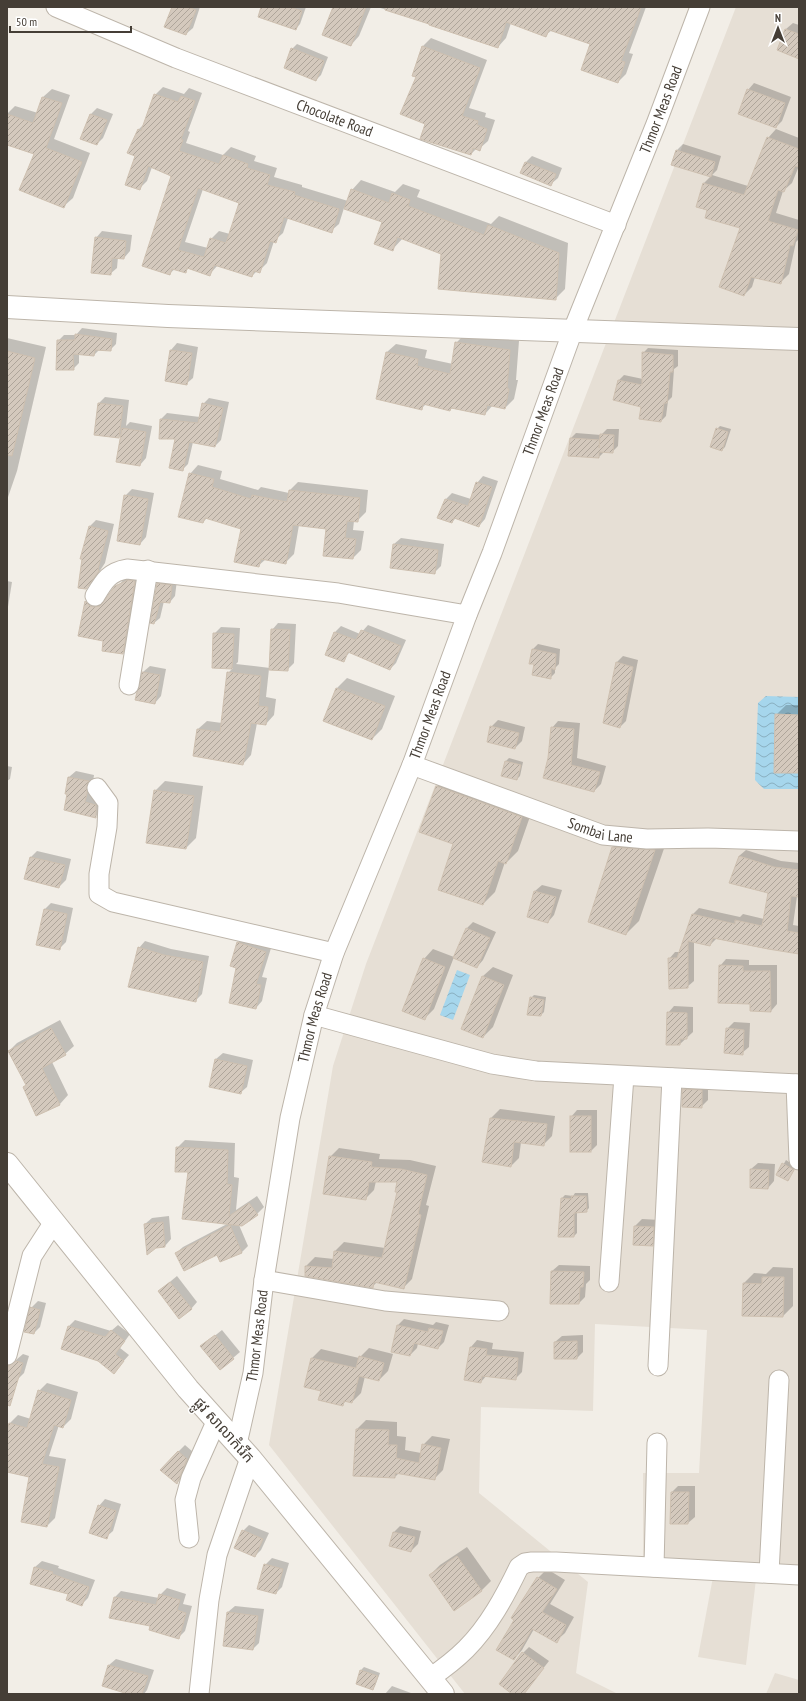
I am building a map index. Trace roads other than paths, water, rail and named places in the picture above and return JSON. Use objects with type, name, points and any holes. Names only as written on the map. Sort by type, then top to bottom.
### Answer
[{"type":"street","name":"Chocolate Road","points":[[56,7],[176,58],[616,225]]},
{"type":"street","name":"Thmor Meas Road","points":[[199,1694],[209,1600],[217,1555],[244,1451],[264,1280],[290,1118],[314,1015],[334,953],[425,771],[467,615],[495,546],[573,330],[616,225],[700,7]]},
{"type":"street","points":[[7,307],[168,316],[799,338]]},
{"type":"street","points":[[95,596],[101,585],[110,574],[118,570],[148,570],[338,593],[467,615]]},
{"type":"street","points":[[129,685],[148,570]]},
{"type":"street","name":"Sombai Lane","points":[[425,771],[603,835],[647,839],[708,838],[799,841]]},
{"type":"street","points":[[97,788],[108,803],[107,827],[98,884],[99,894],[104,898],[113,902],[334,953]]},
{"type":"street","points":[[314,1015],[505,1067],[536,1071],[798,1084],[799,1160]]},
{"type":"street","points":[[609,1282],[624,1076]]},
{"type":"street","points":[[658,1366],[672,1078]]},
{"type":"street","name":"ផ្លូវ សាលាកំរើក","points":[[7,1164],[188,1389],[216,1422],[244,1451],[437,1686]]},
{"type":"street","points":[[7,1355],[32,1256],[54,1222]]},
{"type":"street","points":[[264,1280],[385,1301],[499,1311]]},
{"type":"street","points":[[769,1573],[778,1380]]},
{"type":"street","points":[[189,1538],[185,1500],[191,1478],[216,1422]]},
{"type":"street","points":[[654,1567],[657,1442]]},
{"type":"street","points":[[437,1686],[451,1663],[467,1649],[492,1617],[521,1564],[532,1562],[556,1562],[799,1575]]},
{"type":"water","points":[[766,696],[799,697],[799,715],[775,714],[774,772],[799,773],[799,789],[764,789],[755,780],[758,703]]},
{"type":"water","points":[[457,970],[470,975],[453,1020],[440,1015]]}]
